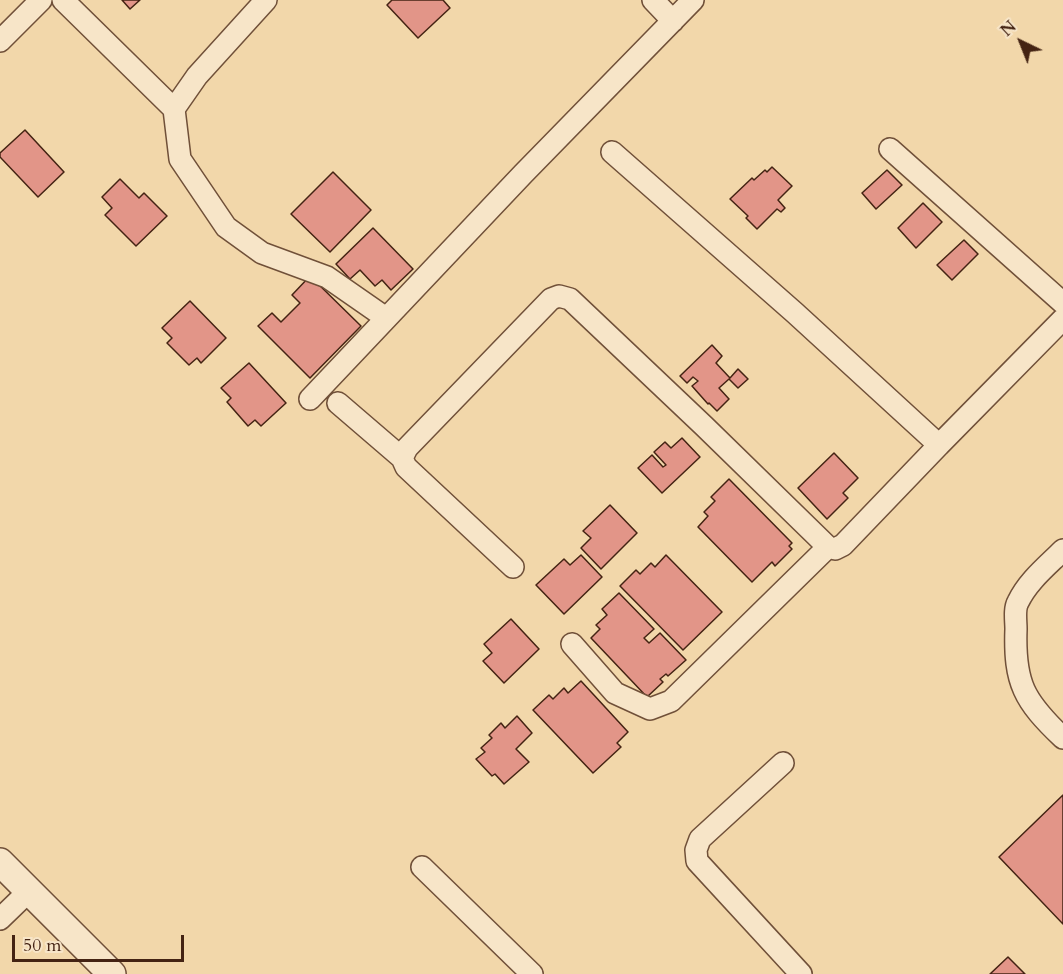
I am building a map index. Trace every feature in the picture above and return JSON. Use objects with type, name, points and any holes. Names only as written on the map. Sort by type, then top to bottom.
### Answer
[{"type":"street","points":[[0,41],[41,0]]},
{"type":"street","points":[[63,0],[174,109],[180,159],[226,228],[261,253],[327,277],[386,318]]},
{"type":"street","points":[[174,109],[197,76],[266,0]]},
{"type":"street","points":[[653,0],[673,21]]},
{"type":"street","points":[[310,399],[693,0]]},
{"type":"street","points":[[890,149],[1063,303]]},
{"type":"street","points":[[612,152],[795,312],[939,445]]},
{"type":"street","points":[[402,458],[407,448],[551,299],[559,296],[570,299],[828,547],[835,549],[843,545],[1063,319]]},
{"type":"street","points":[[338,403],[402,458],[406,467],[513,567]]},
{"type":"street","points":[[572,644],[615,693],[650,709],[671,701],[828,547]]},
{"type":"street","points":[[1063,550],[1033,578],[1016,604],[1015,640],[1017,674],[1028,699],[1046,722],[1063,738]]},
{"type":"street","points":[[783,763],[700,839],[696,850],[697,861],[801,974]]},
{"type":"street","points":[[0,862],[112,974]]},
{"type":"street","points":[[422,867],[532,974]]},
{"type":"street","points":[[0,919],[29,891]]},
{"type":"building","points":[[122,0],[140,0],[130,9]]},
{"type":"building","points":[[392,0],[443,0],[450,8],[418,38],[387,5]]},
{"type":"building","points":[[25,130],[64,172],[38,197],[0,157],[0,153]]},
{"type":"building","points":[[772,167],[792,186],[778,200],[785,208],[781,212],[777,209],[757,229],[746,218],[748,216],[730,199],[752,178],[754,180]]},
{"type":"building","points":[[887,170],[902,185],[876,209],[862,193]]},
{"type":"building","points":[[333,172],[371,210],[330,252],[291,214]]},
{"type":"building","points":[[120,179],[139,198],[144,193],[167,216],[136,246],[105,215],[112,208],[102,197]]},
{"type":"building","points":[[923,203],[942,222],[916,248],[898,228]]},
{"type":"building","points":[[373,228],[413,269],[391,290],[382,280],[375,286],[360,270],[350,279],[336,264]]},
{"type":"building","points":[[964,240],[978,254],[952,280],[937,265]]},
{"type":"building","points":[[310,276],[361,326],[310,378],[258,326],[272,313],[281,322],[300,303],[292,295]]},
{"type":"building","points":[[190,301],[226,338],[201,363],[197,358],[189,365],[167,343],[172,338],[162,328]]},
{"type":"building","points":[[712,345],[722,356],[716,363],[730,378],[738,369],[748,379],[738,388],[729,379],[719,388],[729,399],[717,411],[692,386],[698,381],[693,377],[687,383],[680,376]]},
{"type":"building","points":[[249,363],[286,403],[261,426],[255,420],[248,426],[227,402],[231,398],[221,388]]},
{"type":"building","points":[[682,438],[700,457],[662,493],[638,468],[652,455],[663,467],[666,465],[654,452],[665,442],[671,448]]},
{"type":"building","points":[[834,453],[858,478],[843,493],[848,498],[827,519],[798,488]]},
{"type":"building","points":[[729,479],[792,543],[789,546],[792,549],[775,566],[772,562],[752,582],[698,527],[708,516],[704,512],[715,501],[711,497]]},
{"type":"building","points":[[610,505],[637,533],[601,569],[581,548],[591,538],[583,531]]},
{"type":"building","points":[[581,555],[602,577],[564,614],[536,585],[564,559],[570,565]]},
{"type":"building","points":[[666,555],[722,612],[683,650],[620,586],[636,570],[640,574],[651,563],[655,567]]},
{"type":"building","points":[[619,593],[654,629],[644,638],[649,643],[660,633],[686,660],[668,676],[666,674],[660,679],[663,682],[647,697],[591,638],[600,629],[596,625],[607,615],[602,609]]},
{"type":"building","points":[[511,619],[539,649],[504,683],[483,661],[492,653],[484,644]]},
{"type":"building","points":[[581,681],[628,732],[617,743],[621,747],[593,773],[533,710],[549,695],[553,699],[564,688],[568,693]]},
{"type":"building","points":[[517,716],[532,733],[516,749],[529,762],[504,784],[495,774],[492,776],[476,759],[485,752],[481,748],[492,738],[489,735],[501,723],[505,728]]},
{"type":"building","points":[[1063,795],[1063,924],[999,857]]},
{"type":"building","points":[[1008,957],[1025,974],[990,974]]}]
